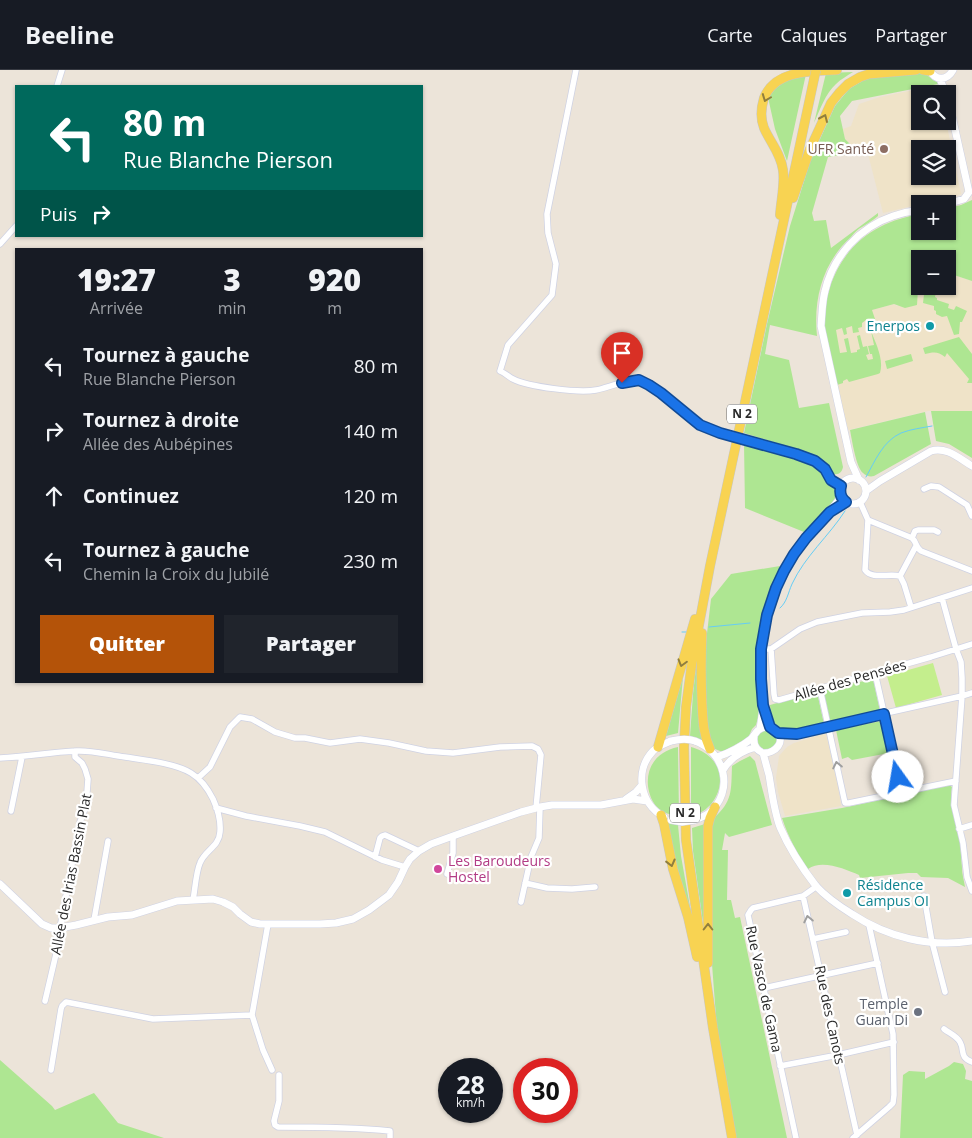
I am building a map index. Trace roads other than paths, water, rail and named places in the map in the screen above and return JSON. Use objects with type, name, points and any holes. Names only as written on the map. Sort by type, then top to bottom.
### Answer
[{"type":"main road","name":"N 2","points":[[774,263],[783,169],[762,122],[763,103],[767,92],[773,84],[783,77],[803,72],[837,70]]},
{"type":"main road","name":"N 2","points":[[774,263],[810,149],[831,103],[839,92],[848,84],[869,74],[916,70]]},
{"type":"main road","name":"N 2","points":[[732,1138],[713,1028],[688,860],[684,792],[686,707],[692,662],[710,566],[815,74]]},
{"type":"main road","points":[[658,747],[710,566]]},
{"type":"main road","points":[[704,598],[701,683],[703,730],[710,749]]},
{"type":"main road","points":[[713,1028],[708,964],[708,826],[715,807]]},
{"type":"main road","points":[[661,815],[672,868],[688,917],[713,1028]]},
{"type":"street","points":[[57,85],[62,70]]},
{"type":"street","points":[[576,70],[547,214],[548,233],[556,264],[552,295],[508,345],[500,371],[514,380],[579,391],[597,390],[639,380],[661,393],[700,425],[720,433],[815,461],[825,469],[831,480],[841,486]]},
{"type":"street","points":[[928,70],[934,76],[944,78]]},
{"type":"street","points":[[944,78],[953,70]]},
{"type":"street","points":[[944,78],[945,85]]},
{"type":"street","points":[[955,130],[970,195],[956,201]]},
{"type":"street","points":[[866,491],[851,462],[821,326],[825,289],[832,270],[841,254],[863,231],[894,215],[911,212]]},
{"type":"street","points":[[0,244],[15,227]]},
{"type":"street","points":[[880,481],[861,482],[854,479],[848,480],[841,486],[840,491],[844,499],[852,504],[860,502],[866,491],[880,481],[936,449],[946,451],[972,466]]},
{"type":"street","points":[[848,480],[851,462]]},
{"type":"street","points":[[924,489],[932,486],[939,487],[967,505],[972,516]]},
{"type":"street","points":[[760,729],[763,705],[761,649],[767,615],[776,588],[794,554],[806,538],[844,499]]},
{"type":"street","points":[[860,502],[868,520],[865,570],[873,576],[891,574],[900,576]]},
{"type":"street","points":[[868,520],[912,538],[921,551],[972,571]]},
{"type":"street","points":[[912,538],[915,531],[918,530],[934,530],[938,532]]},
{"type":"street","points":[[900,576],[916,546]]},
{"type":"street","points":[[900,576],[911,607]]},
{"type":"street","points":[[761,649],[771,649],[800,629],[817,622],[862,613],[890,612],[972,588]]},
{"type":"street","points":[[942,598],[961,662],[962,696],[954,805],[963,843],[967,877],[972,891]]},
{"type":"street","name":"Allée des Pensées","points":[[771,649],[774,694],[776,699],[779,700],[972,644]]},
{"type":"street","points":[[875,673],[902,792]]},
{"type":"street","points":[[820,689],[845,803],[956,780]]},
{"type":"street","points":[[780,742],[797,734],[972,693]]},
{"type":"street","points":[[763,705],[770,727],[778,733],[797,734]]},
{"type":"street","points":[[198,778],[210,767],[230,727],[240,717],[252,719],[275,732],[295,738],[330,742],[360,739],[426,751],[453,753],[500,747],[532,746],[538,749],[541,755],[538,807],[539,834],[531,858],[522,902]]},
{"type":"street","points":[[717,757],[727,754],[754,737],[763,727],[770,727]]},
{"type":"street","points":[[763,753],[772,752],[779,746],[778,733]]},
{"type":"street","points":[[754,737],[754,744],[763,753],[775,810],[790,848],[817,886],[837,905],[869,925],[893,935],[932,942],[961,943],[972,941]]},
{"type":"street","points":[[679,739],[695,741],[710,749],[717,757],[723,770],[724,778],[722,793],[715,807],[695,820],[682,822],[671,820],[653,809],[647,801],[642,785],[643,768],[652,753],[658,747],[679,739]]},
{"type":"street","points":[[723,770],[733,758],[748,749],[756,747]]},
{"type":"street","points":[[0,758],[75,751],[90,752],[159,763],[190,772],[198,778],[209,792],[220,819],[218,840],[200,863],[193,900]]},
{"type":"street","name":"Allée des Irias Bassin Plat","points":[[45,1001],[60,937],[60,928],[80,822],[86,806],[88,779],[82,763],[75,757],[75,751]]},
{"type":"street","points":[[769,775],[772,752]]},
{"type":"street","points":[[11,811],[22,757]]},
{"type":"street","points":[[621,802],[636,792],[642,785]]},
{"type":"street","points":[[0,884],[42,924],[51,928],[60,928],[108,917],[132,915],[177,901],[213,899],[233,908],[251,922],[260,924],[336,923],[353,919],[389,895],[405,867],[418,851],[431,844],[538,807],[552,805],[601,805],[633,799],[647,801]]},
{"type":"street","points":[[216,808],[325,832],[375,857],[405,867]]},
{"type":"street","points":[[959,829],[972,825]]},
{"type":"street","points":[[375,857],[380,838],[385,835],[418,851]]},
{"type":"street","points":[[447,874],[453,853],[453,836]]},
{"type":"street","points":[[94,920],[108,841]]},
{"type":"street","points":[[526,883],[547,888],[572,889],[595,887]]},
{"type":"street","name":"Rue Vasco de Gama","points":[[796,1138],[748,917],[753,908],[803,896],[817,886]]},
{"type":"street","name":"Rue des Canots","points":[[803,896],[855,1136]]},
{"type":"street","points":[[924,896],[932,942],[945,992]]},
{"type":"street","points":[[268,924],[252,1015],[263,1050],[272,1070]]},
{"type":"street","points":[[855,1136],[893,1103],[894,1042],[869,925]]},
{"type":"street","points":[[813,939],[846,932]]},
{"type":"street","points":[[764,988],[878,963]]},
{"type":"street","points":[[51,1070],[61,1009],[66,1002],[153,1020],[252,1015]]},
{"type":"street","points":[[944,1029],[958,1039],[961,1043],[962,1055],[972,1062]]},
{"type":"street","points":[[780,1066],[894,1042]]},
{"type":"street","points":[[279,1075],[279,1101],[274,1121],[275,1126],[278,1128],[374,1129],[390,1131],[390,1138]]},
{"type":"waterway","points":[[866,477],[880,452],[889,441],[909,430],[932,426]]},
{"type":"waterway","points":[[780,608],[786,600],[797,574],[845,511]]},
{"type":"waterway","points":[[709,627],[750,623]]},
{"type":"place","name":"UFR Santé","points":[[884,149]]},
{"type":"place","name":"Enerpos","points":[[930,326]]},
{"type":"place","name":"Les Baroudeurs Hostel","points":[[438,869]]},
{"type":"place","name":"Résidence Campus OI","points":[[847,893]]},
{"type":"place","name":"Temple Guan Di","points":[[918,1012]]}]
